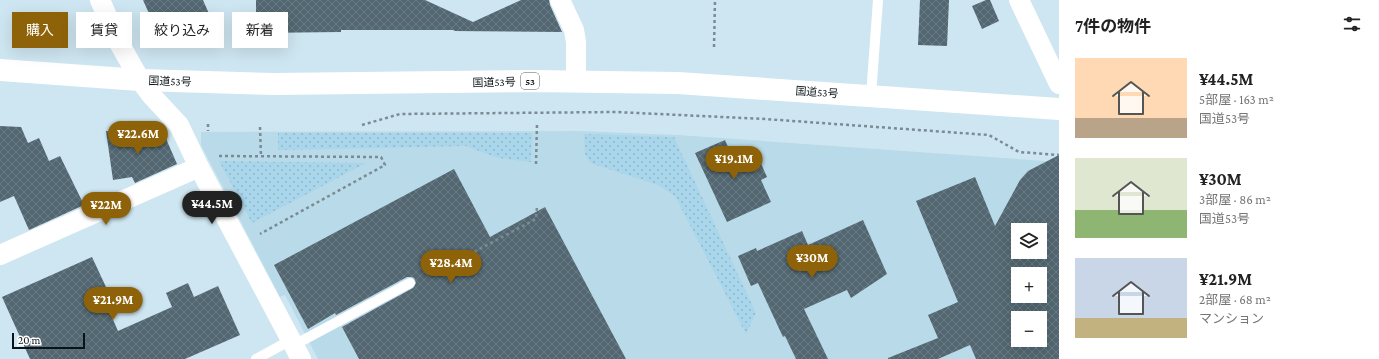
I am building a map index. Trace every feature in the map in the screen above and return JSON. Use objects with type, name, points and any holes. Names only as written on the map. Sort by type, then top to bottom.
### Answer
[{"type":"highway","name":"国道53号","points":[[0,70],[140,80],[274,84],[576,82],[678,83],[1059,109]]},
{"type":"street","points":[[100,0],[118,41],[140,80],[152,96],[179,125],[206,162],[296,348]]},
{"type":"street","points":[[560,0],[574,30],[576,42],[576,82]]},
{"type":"street","points":[[1019,0],[1059,84]]},
{"type":"street","points":[[0,255],[206,162]]},
{"type":"lane","points":[[871,96],[878,0]]},
{"type":"lane","points":[[256,359],[296,348],[410,283]]},
{"type":"path","points":[[714,47],[715,0]]},
{"type":"path","points":[[362,125],[400,114],[623,112],[765,119],[989,135],[1019,152],[1059,154]]},
{"type":"path","points":[[208,124],[208,136]]},
{"type":"path","points":[[536,164],[537,124]]},
{"type":"path","points":[[260,127],[261,156]]},
{"type":"path","points":[[206,162],[261,156],[381,157],[386,165],[254,237]]},
{"type":"path","points":[[453,263],[536,219],[537,206]]},
{"type":"shaded area","points":[[580,131],[678,135],[1059,162],[1059,359],[318,359],[285,295],[280,297],[201,145],[201,132]]},
{"type":"shaded area","points":[[278,133],[532,133],[531,162],[498,158],[466,146],[278,150]]},
{"type":"shaded area","points":[[584,134],[674,137],[756,313],[746,334],[675,196],[658,185],[590,163],[585,154]]},
{"type":"shaded area","points":[[219,161],[366,163],[252,223]]},
{"type":"building","points":[[143,0],[203,0],[208,12],[148,12]]},
{"type":"building","points":[[256,0],[425,0],[473,22],[521,0],[549,0],[562,32],[341,30],[341,32],[288,33],[288,12],[256,12]]},
{"type":"building","points":[[920,0],[949,0],[947,46],[918,45]]},
{"type":"building","points":[[986,0],[990,0],[999,21],[982,29],[972,6]]},
{"type":"building","points":[[0,126],[21,127],[28,143],[39,138],[49,161],[60,156],[84,205],[29,230],[14,196],[0,202]]},
{"type":"building","points":[[106,131],[164,134],[177,164],[135,183],[132,177],[113,180]]},
{"type":"building","points":[[725,140],[734,160],[755,150],[767,177],[761,180],[771,202],[727,222],[695,153]]},
{"type":"building","points":[[1059,155],[1059,359],[976,359],[970,345],[938,359],[888,359],[938,338],[928,315],[958,302],[916,201],[975,177],[995,226],[1020,180],[1028,171]]},
{"type":"building","points":[[454,169],[490,237],[545,207],[626,359],[359,359],[342,327],[413,288],[416,283],[414,278],[411,277],[407,277],[336,315],[335,313],[308,329],[274,265]]},
{"type":"building","points":[[863,220],[887,274],[851,298],[847,290],[804,309],[828,359],[796,359],[785,336],[783,337],[758,283],[751,286],[738,256],[756,248],[757,251],[802,231],[808,245]]},
{"type":"building","points":[[92,257],[106,287],[100,290],[118,331],[172,307],[166,293],[188,283],[194,297],[218,286],[240,335],[185,359],[30,359],[2,297]]}]
